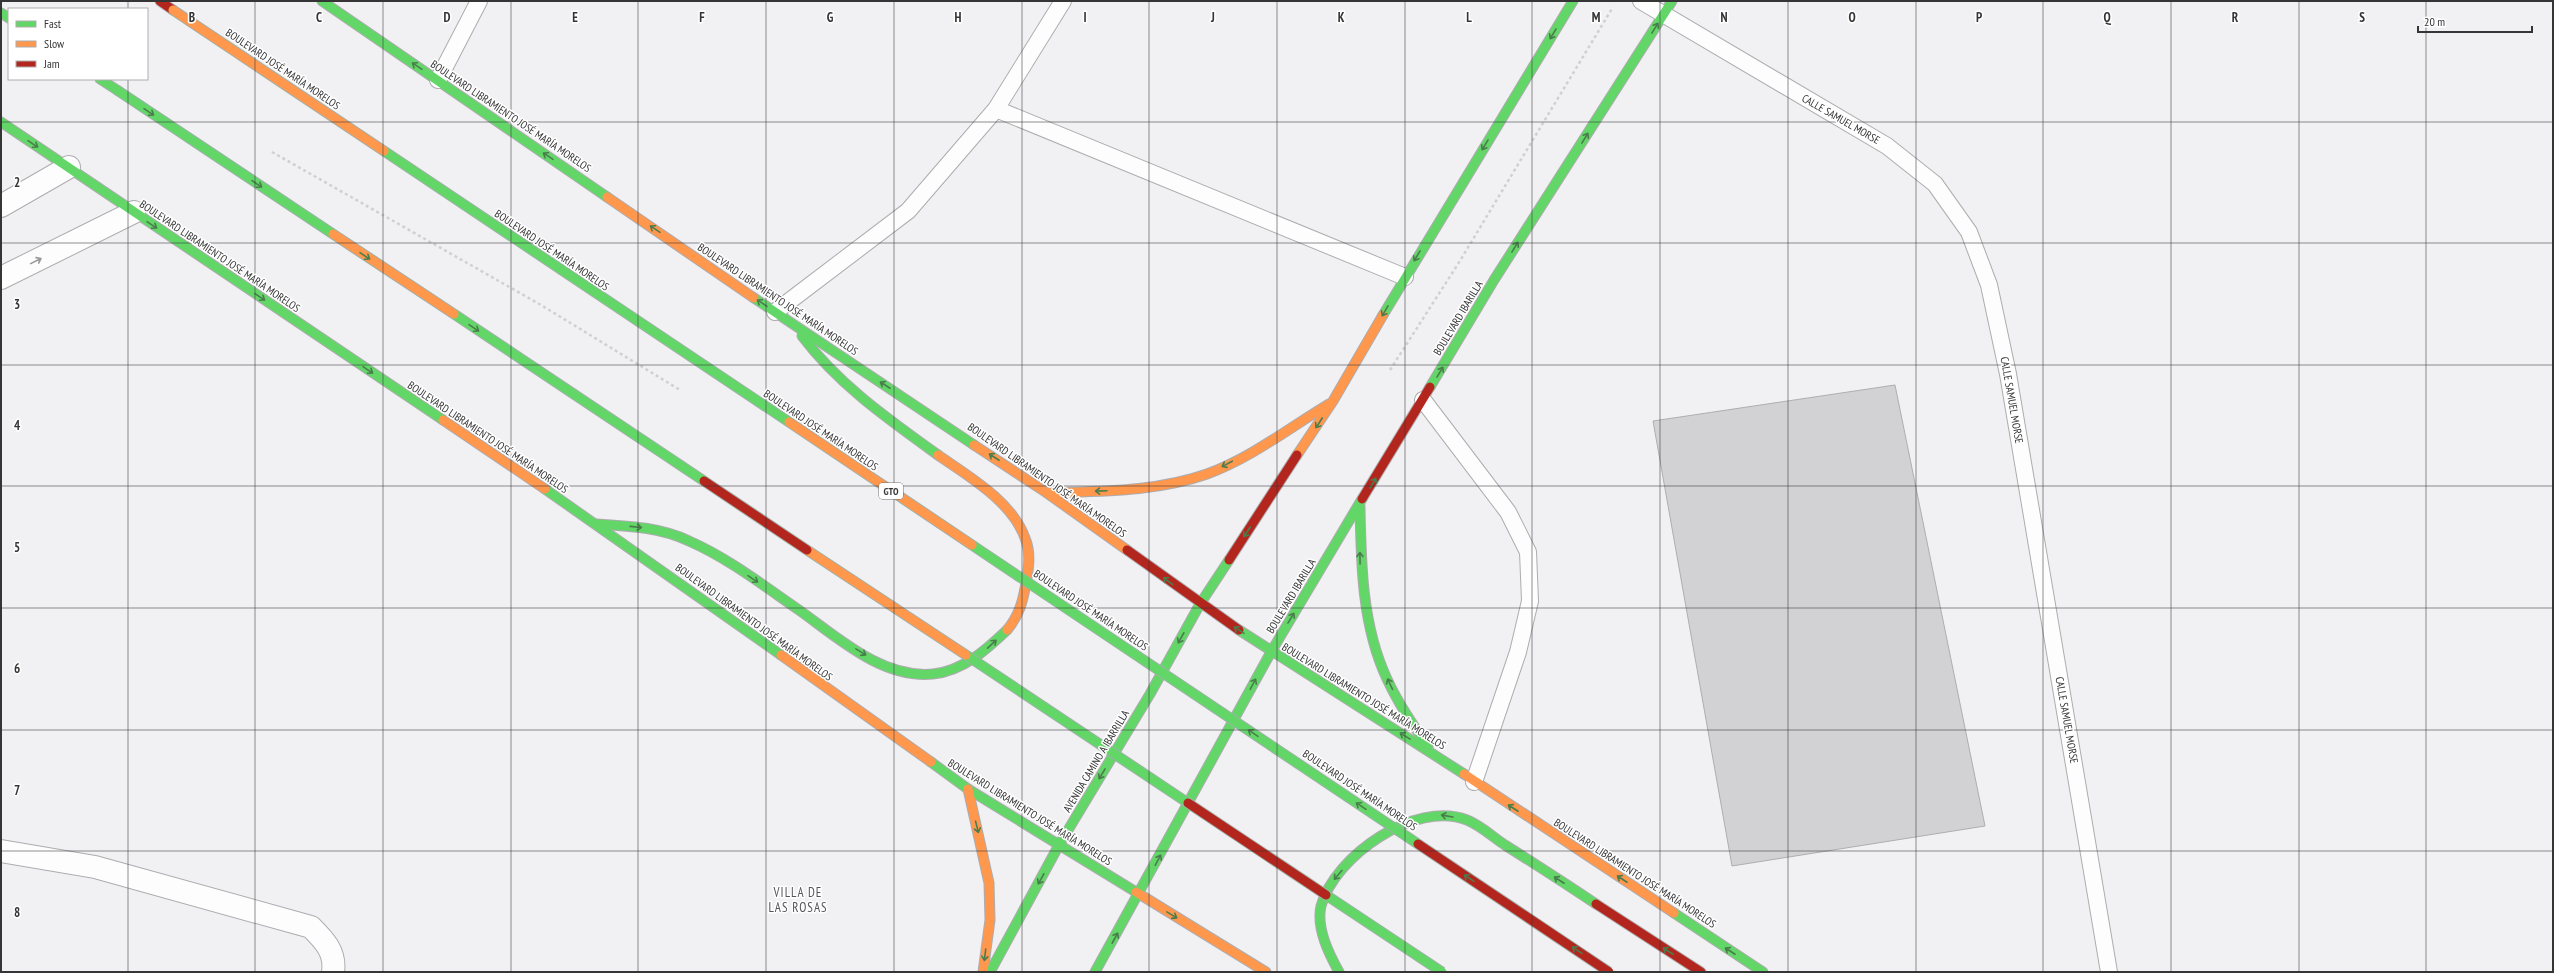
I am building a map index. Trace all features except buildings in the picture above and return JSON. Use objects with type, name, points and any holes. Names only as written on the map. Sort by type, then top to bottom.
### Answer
[{"type":"main road","name":"BOULEVARD JOSÉ MARÍA MORELOS","points":[[160,1],[1609,972]]},
{"type":"main road","name":"BOULEVARD LIBRAMIENTO JOSÉ MARÍA MORELOS","points":[[322,1],[794,325],[1047,492],[1200,604],[1271,652],[1432,753],[1763,972]]},
{"type":"main road","points":[[1200,604],[1333,401],[1404,277],[1573,1]]},
{"type":"main road","name":"BOULEVARD IBARILLA","points":[[1271,652],[1360,506],[1494,280],[1672,1]]},
{"type":"main road","points":[[101,80],[1442,972]]},
{"type":"main road","name":"BOULEVARD LIBRAMIENTO JOSÉ MARÍA MORELOS","points":[[1,122],[597,524],[968,789],[1139,894]]},
{"type":"main road","points":[[597,524],[641,528],[688,540],[742,571],[862,653],[898,670],[922,674],[944,673],[978,657],[1005,632],[1020,611],[1030,567],[1024,533],[1000,501],[848,389],[815,357],[794,325]]},
{"type":"main road","points":[[1047,492],[1114,490],[1164,486],[1208,474],[1333,401]]},
{"type":"main road","points":[[1360,506],[1360,571],[1366,618],[1381,665],[1397,701],[1432,753]]},
{"type":"main road","name":"AVENIDA CAMINO A IBARRILLA","points":[[990,972],[1059,845],[1150,694],[1200,604]]},
{"type":"main road","points":[[1095,972],[1271,652]]},
{"type":"main road","points":[[968,789],[989,883],[990,920],[983,972]]},
{"type":"main road","points":[[1339,972],[1323,940],[1321,907],[1334,880],[1363,847],[1409,821],[1442,815],[1467,820],[1701,972]]},
{"type":"main road","points":[[1139,894],[1266,972]]},
{"type":"street","points":[[1,206],[69,167]]},
{"type":"street","points":[[1,278],[134,212]]},
{"type":"street","points":[[1,851],[94,867],[311,927],[328,944],[334,963],[333,972]]},
{"type":"lane","points":[[438,80],[479,1]]},
{"type":"lane","points":[[775,312],[908,211],[996,108],[1063,1]]},
{"type":"lane","name":"CALLE SAMUEL MORSE","points":[[1641,1],[1887,146],[1935,184],[1969,232],[1989,285],[2008,374],[2109,972]]},
{"type":"lane","points":[[996,108],[1404,277]]},
{"type":"lane","points":[[1423,400],[1508,512],[1528,552],[1530,601],[1518,652],[1474,782]]},
{"type":"path","points":[[1386,377],[1458,264],[1617,1]]},
{"type":"path","points":[[264,148],[541,305],[682,392]]},
{"type":"traffic: fast","points":[[322,1],[607,197]]},
{"type":"traffic: fast","points":[[1383,315],[1573,1]]},
{"type":"traffic: fast","points":[[1430,387],[1494,280],[1672,1]]},
{"type":"traffic: fast","points":[[1,13],[8,17]]},
{"type":"traffic: fast","points":[[102,80],[117,90]]},
{"type":"traffic: fast","points":[[117,90],[333,234]]},
{"type":"traffic: fast","points":[[1,122],[443,420]]},
{"type":"traffic: fast","points":[[384,151],[789,422]]},
{"type":"traffic: fast","points":[[754,298],[974,445]]},
{"type":"traffic: fast","points":[[454,314],[704,481]]},
{"type":"traffic: fast","points":[[802,336],[816,354],[848,386],[938,455]]},
{"type":"traffic: fast","points":[[545,489],[781,655]]},
{"type":"traffic: fast","points":[[1095,972],[1271,652],[1362,499]]},
{"type":"traffic: fast","points":[[1360,506],[1362,572],[1364,594],[1372,638],[1391,688],[1428,747]]},
{"type":"traffic: fast","points":[[597,524],[655,530],[678,536],[703,548],[746,573],[861,654],[896,670],[914,674],[933,674],[954,669],[982,652],[1007,630]]},
{"type":"traffic: fast","points":[[972,545],[1418,844]]},
{"type":"traffic: fast","points":[[990,972],[1059,845],[1150,694],[1200,604],[1229,560]]},
{"type":"traffic: fast","points":[[1239,630],[1464,774]]},
{"type":"traffic: fast","points":[[966,655],[1188,803]]},
{"type":"traffic: fast","points":[[931,762],[968,789],[1136,892]]},
{"type":"traffic: fast","points":[[1339,972],[1324,940],[1320,923],[1321,906],[1329,887],[1342,869],[1360,852],[1380,837],[1402,825],[1424,818],[1446,816],[1472,822],[1596,904]]},
{"type":"traffic: fast","points":[[1326,895],[1442,972]]},
{"type":"traffic: fast","points":[[1674,913],[1763,972]]},
{"type":"traffic: slow","points":[[173,10],[384,151]]},
{"type":"traffic: slow","points":[[607,197],[754,298]]},
{"type":"traffic: slow","points":[[333,234],[454,314]]},
{"type":"traffic: slow","points":[[1297,455],[1333,401],[1383,315]]},
{"type":"traffic: slow","points":[[1047,493],[1128,490],[1188,480],[1207,474],[1239,460],[1329,404]]},
{"type":"traffic: slow","points":[[443,420],[545,489]]},
{"type":"traffic: slow","points":[[789,422],[972,545]]},
{"type":"traffic: slow","points":[[974,445],[1047,493],[1127,550]]},
{"type":"traffic: slow","points":[[938,455],[988,490],[1000,501],[1019,525],[1027,543],[1029,560],[1025,590],[1017,614],[1007,630]]},
{"type":"traffic: slow","points":[[807,550],[966,655]]},
{"type":"traffic: slow","points":[[781,655],[931,762]]},
{"type":"traffic: slow","points":[[1464,774],[1674,913]]},
{"type":"traffic: slow","points":[[968,789],[989,883],[990,920],[983,972]]},
{"type":"traffic: slow","points":[[1136,892],[1266,972]]},
{"type":"traffic: jam","points":[[160,1],[173,10]]},
{"type":"traffic: jam","points":[[1362,499],[1430,387]]},
{"type":"traffic: jam","points":[[1229,560],[1297,455]]},
{"type":"traffic: jam","points":[[704,481],[807,550]]},
{"type":"traffic: jam","points":[[1127,550],[1239,630]]},
{"type":"traffic: jam","points":[[1188,803],[1326,895]]},
{"type":"traffic: jam","points":[[1418,844],[1609,972]]},
{"type":"traffic: jam","points":[[1596,904],[1701,972]]},
{"type":"district","name":"VILLA DE LAS ROSAS","points":[[798,900]]}]
